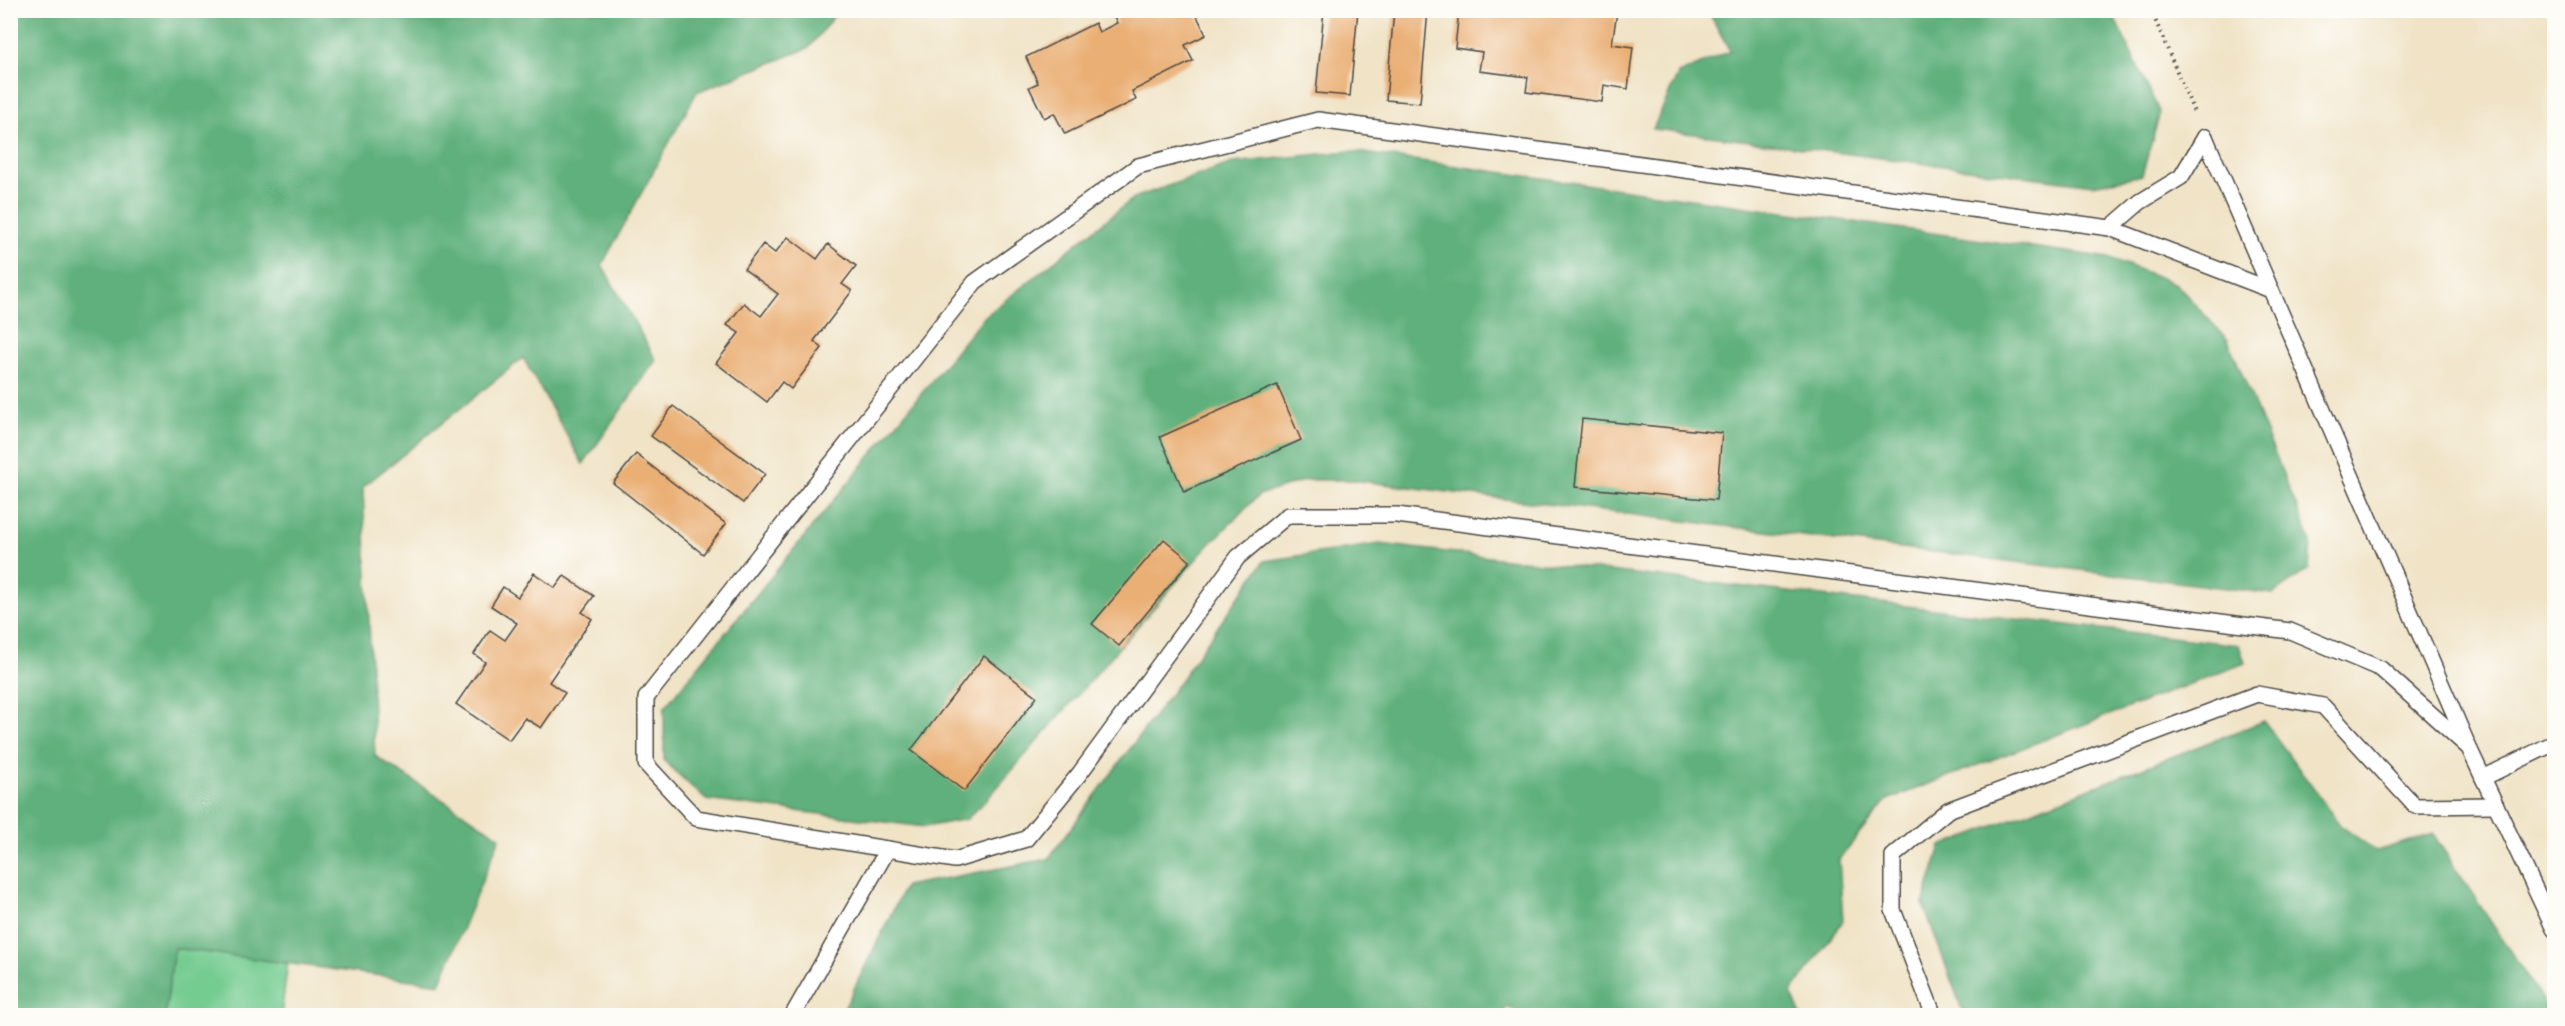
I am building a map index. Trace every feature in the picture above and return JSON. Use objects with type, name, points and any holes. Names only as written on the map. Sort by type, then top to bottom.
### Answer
[{"type":"lane","points":[[2271,290],[2110,228],[1318,120],[1138,166],[975,282],[646,698],[646,764],[696,818],[955,860],[1026,839],[1080,773],[1238,557],[1288,515],[1397,515],[2290,631],[2382,669],[2469,748]]},
{"type":"lane","points":[[2110,228],[2140,202],[2181,177],[2205,137]]},
{"type":"lane","points":[[2205,137],[2469,748],[2554,929]]},
{"type":"lane","points":[[1934,1016],[1893,910],[1893,856],[1948,810],[2256,694],[2323,706],[2415,806],[2496,805]]},
{"type":"lane","points":[[2483,778],[2554,743]]},
{"type":"lane","points":[[792,1016],[888,849]]},
{"type":"path","points":[[2151,10],[2205,137]]},
{"type":"green space","points":[[10,11],[838,11],[809,48],[697,92],[602,265],[656,360],[583,464],[523,358],[363,487],[375,756],[500,837],[440,984],[174,948],[165,1015],[11,1015]]},
{"type":"green space","points":[[1708,11],[2111,11],[2160,113],[2142,175],[2093,185],[1653,129],[1678,74],[1730,51]]},
{"type":"green space","points":[[1350,151],[2110,258],[2176,284],[2228,340],[2311,542],[2309,569],[2273,594],[1352,480],[1306,480],[1259,495],[1205,549],[988,798],[967,819],[925,827],[706,800],[664,761],[664,708],[983,318],[1134,198],[1232,163]]},
{"type":"green space","points":[[1379,544],[2239,645],[2245,663],[1887,800],[1839,859],[1843,921],[1791,993],[1801,1015],[1522,1016],[1508,1006],[1500,1016],[1434,1015],[1421,1008],[1375,1016],[841,1015],[905,886],[1048,859],[1175,688],[1264,561]]},
{"type":"green space","points":[[2264,721],[2340,825],[2376,851],[2433,834],[2552,1015],[1964,1015],[1923,904],[1941,846]]},
{"type":"green space","points":[[173,948],[288,962],[281,1015],[165,1016]]},
{"type":"building","points":[[1111,10],[1194,10],[1206,35],[1185,45],[1193,61],[1132,91],[1136,100],[1065,134],[1054,113],[1044,118],[1029,87],[1038,83],[1026,57],[1095,23],[1099,32],[1117,23]]},
{"type":"building","points":[[1324,10],[1358,10],[1350,96],[1316,93]]},
{"type":"building","points":[[1394,10],[1428,10],[1420,103],[1386,100]]},
{"type":"building","points":[[1459,10],[1617,12],[1612,44],[1633,47],[1628,89],[1604,85],[1602,102],[1526,92],[1528,77],[1479,71],[1482,52],[1455,48]]},
{"type":"building","points":[[788,237],[817,259],[828,244],[856,266],[842,284],[852,291],[814,341],[822,348],[791,389],[782,382],[767,402],[716,363],[739,333],[727,325],[744,303],[761,316],[778,294],[744,269],[763,244],[775,253]]},
{"type":"building","points":[[1277,385],[1301,440],[1184,492],[1160,437]]},
{"type":"building","points":[[673,406],[765,474],[743,503],[651,436]]},
{"type":"building","points":[[1582,419],[1722,433],[1716,500],[1575,487]]},
{"type":"building","points":[[636,454],[726,524],[703,554],[613,483]]},
{"type":"building","points":[[1164,539],[1190,561],[1119,646],[1092,624]]},
{"type":"building","points":[[534,573],[555,588],[564,576],[594,596],[582,612],[592,619],[549,682],[565,693],[541,728],[525,718],[509,740],[456,704],[485,662],[474,654],[490,630],[505,640],[517,623],[491,606],[503,587],[518,597]]},
{"type":"building","points":[[984,656],[1037,697],[964,791],[911,750]]}]
